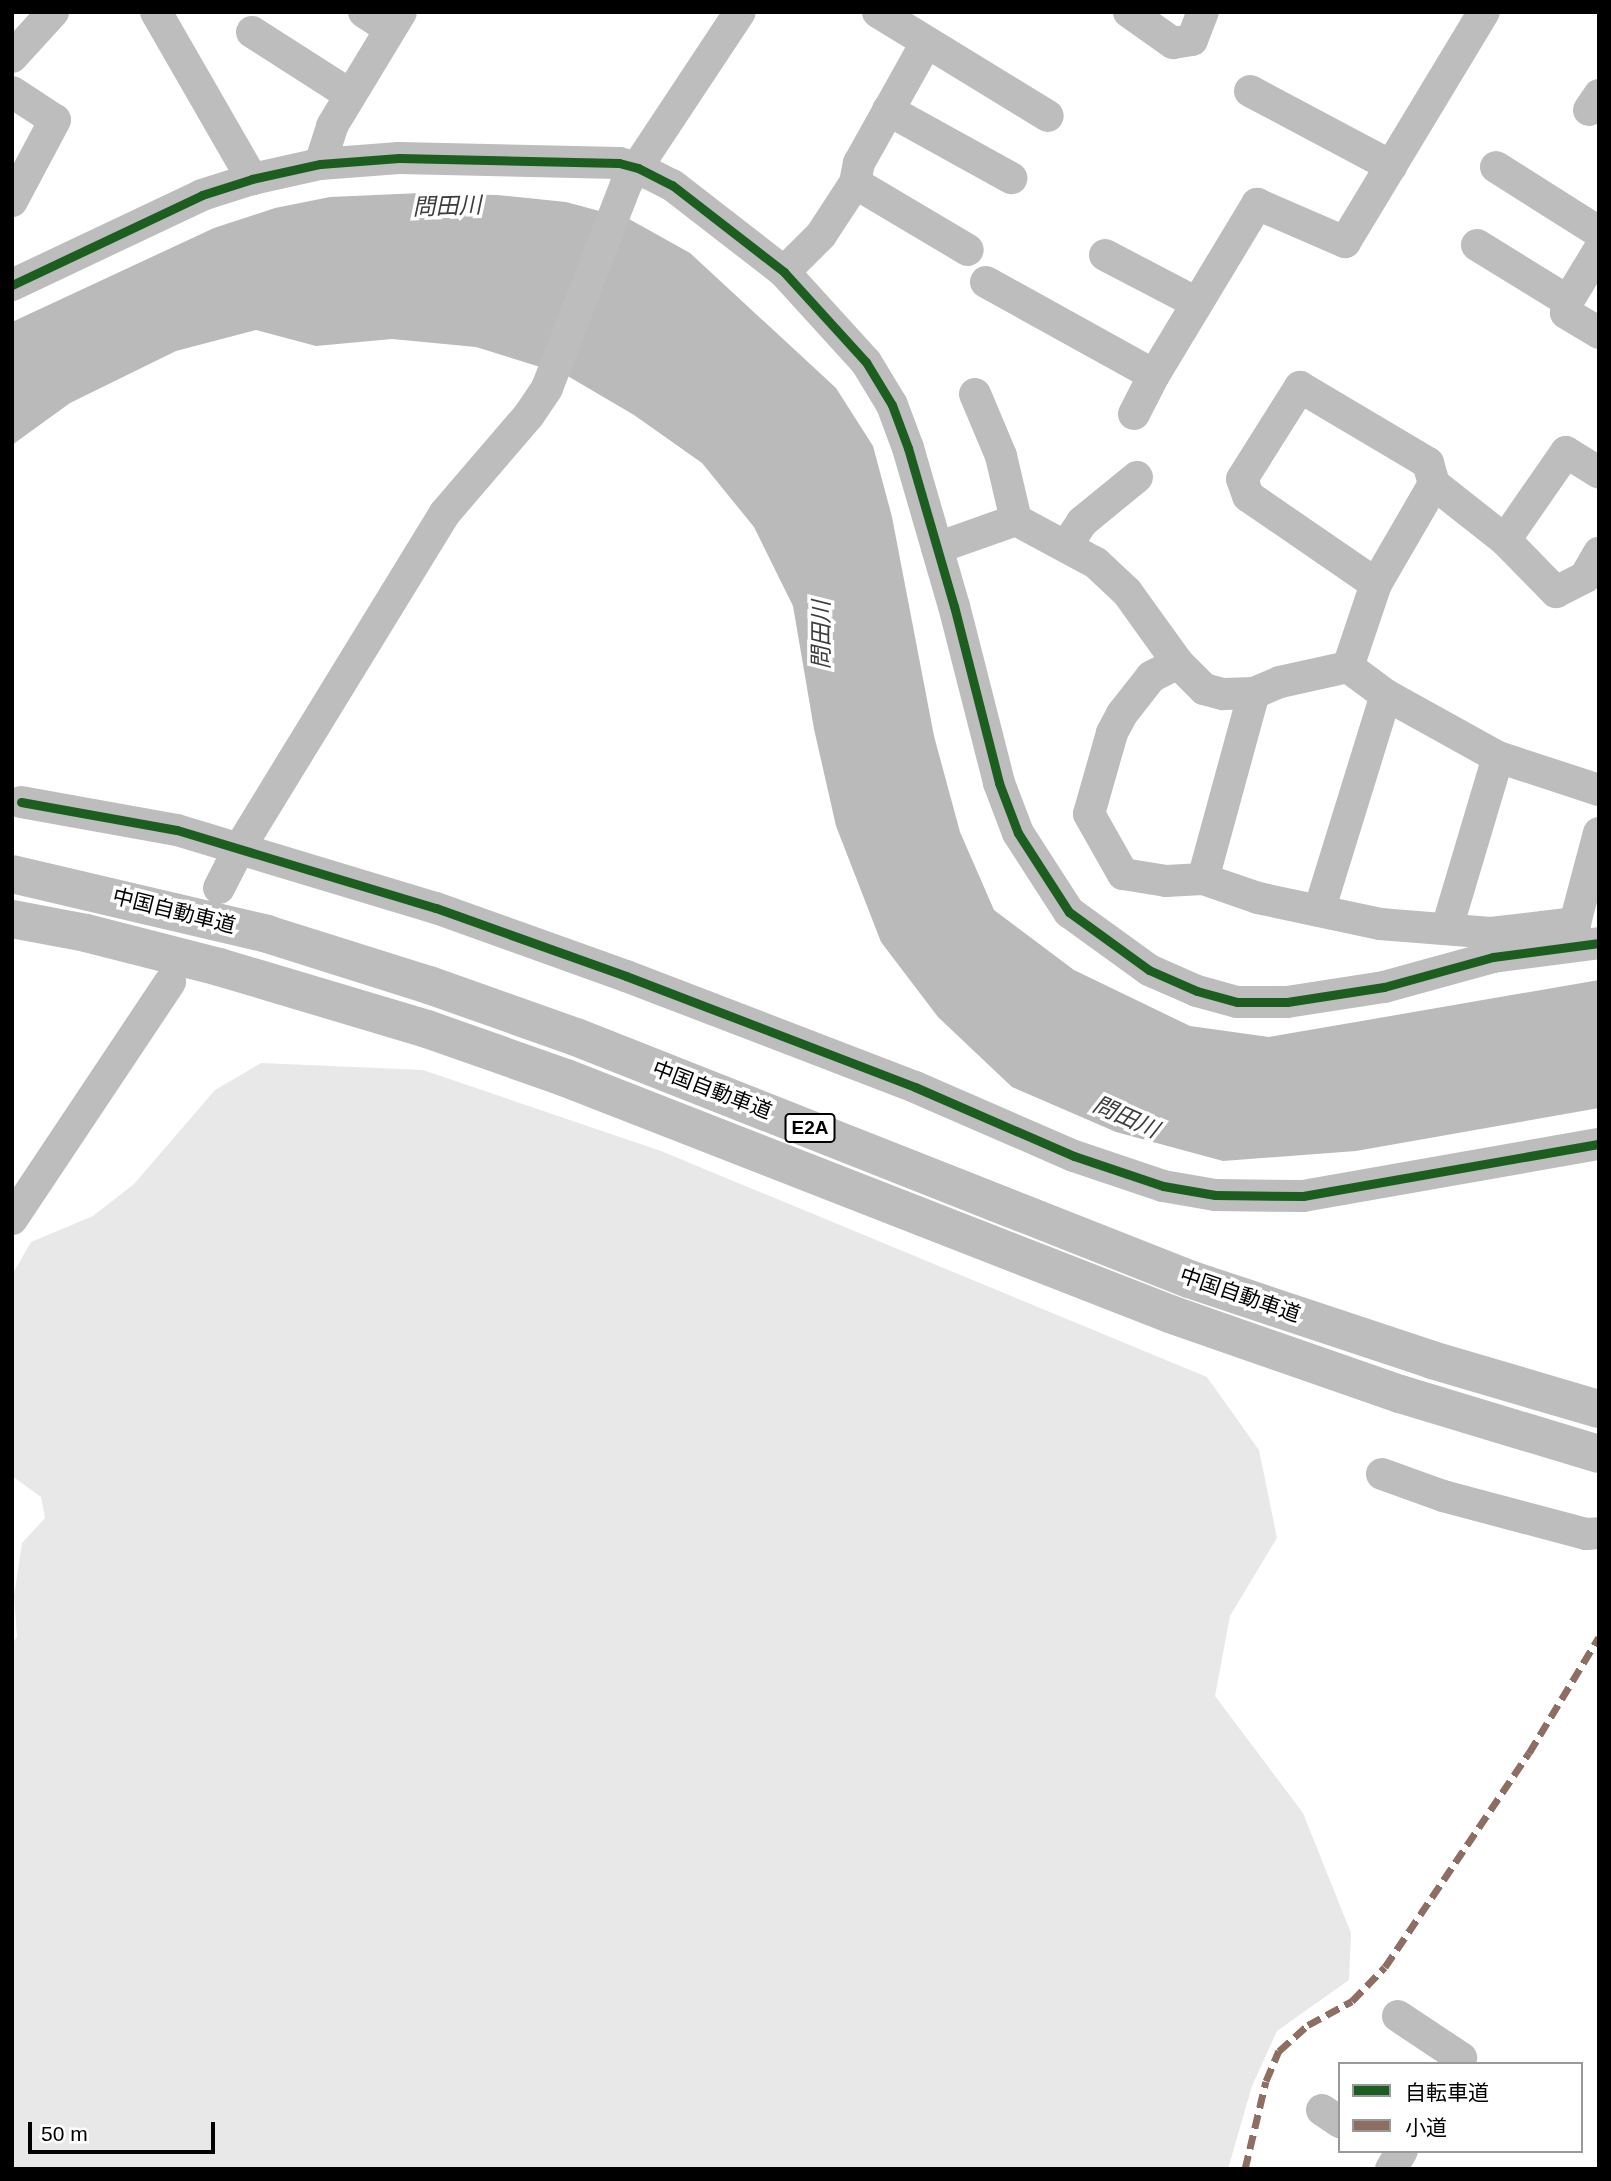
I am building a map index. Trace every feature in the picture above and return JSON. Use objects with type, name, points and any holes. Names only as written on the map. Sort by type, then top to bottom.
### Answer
[{"type":"highway","name":"中国自動車道","points":[[12,874],[267,934],[429,985],[601,1046],[1189,1279],[1432,1360],[1599,1409]]},
{"type":"highway","name":"中国自動車道","points":[[12,919],[86,933],[219,967],[427,1029],[641,1107],[1170,1314],[1400,1394],[1599,1454]]},
{"type":"street","points":[[12,58],[52,12]]},
{"type":"street","points":[[156,12],[252,179]]},
{"type":"street","points":[[219,888],[239,849],[445,513],[529,415],[547,388],[632,176],[740,12]]},
{"type":"street","points":[[878,12],[1048,116]]},
{"type":"street","points":[[1129,12],[1173,43],[1192,40],[1203,12]]},
{"type":"street","points":[[1134,414],[1154,375],[1257,204],[1345,242],[1484,12]]},
{"type":"street","points":[[320,164],[332,126],[385,18]]},
{"type":"street","points":[[252,32],[349,94]]},
{"type":"street","points":[[784,272],[821,235],[855,183],[859,163],[926,43]]},
{"type":"street","points":[[1250,91],[1391,166]]},
{"type":"street","points":[[12,92],[55,120],[12,201]]},
{"type":"street","points":[[888,110],[1011,178]]},
{"type":"street","points":[[16,277],[202,195],[252,179],[320,164],[399,158],[619,163],[632,176],[672,184],[784,272],[866,362],[892,405],[908,448],[996,771],[1017,833],[1069,912],[1149,970],[1197,991],[1237,1002],[1287,1002],[1384,988],[1493,957],[1599,943]]},
{"type":"street","points":[[1496,167],[1599,232]]},
{"type":"street","points":[[855,183],[968,250]]},
{"type":"street","points":[[1477,245],[1568,301]]},
{"type":"street","points":[[1599,250],[1568,301],[1566,313],[1599,333]]},
{"type":"street","points":[[1105,254],[1197,303]]},
{"type":"street","points":[[986,282],[1154,375]]},
{"type":"street","points":[[1376,584],[1248,496],[1241,479],[1300,387],[1428,463],[1434,484],[1505,540],[1556,592],[1585,577],[1599,552]]},
{"type":"street","points":[[975,394],[1001,456],[1016,520],[1040,536],[1066,545],[1096,563],[1127,592],[1178,663],[1204,689],[1223,694],[1254,693],[1280,682],[1348,667],[1387,695],[1498,757],[1599,790]]},
{"type":"street","points":[[1505,540],[1566,452],[1599,473]]},
{"type":"street","points":[[1066,545],[1082,522],[1137,477]]},
{"type":"street","points":[[1348,667],[1376,584],[1434,484]]},
{"type":"street","points":[[937,548],[1016,520]]},
{"type":"street","points":[[1178,663],[1151,677],[1122,714],[1112,733],[1089,814],[1123,874],[1166,881],[1203,879],[1258,898],[1380,924],[1491,933],[1575,923],[1599,833]]},
{"type":"street","points":[[1203,879],[1254,693]]},
{"type":"street","points":[[1320,911],[1387,695]]},
{"type":"street","points":[[1447,929],[1498,757]]},
{"type":"street","points":[[21,802],[177,830],[436,908],[626,976],[915,1087],[1074,1156],[1163,1186],[1215,1195],[1303,1196],[1599,1144]]},
{"type":"street","points":[[12,1219],[170,982]]},
{"type":"street","points":[[1382,1474],[1443,1496],[1587,1534],[1599,1533]]},
{"type":"street","points":[[1398,2016],[1464,2053]]},
{"type":"shaded area","points":[[261,1063],[423,1070],[661,1151],[1207,1377],[1259,1450],[1277,1538],[1230,1616],[1215,1696],[1303,1813],[1351,1933],[1349,1980],[1277,2031],[1252,2086],[1228,2169],[12,2169],[12,1644],[17,1637],[14,1596],[22,1543],[45,1518],[41,1497],[12,1476],[12,1275],[31,1242],[93,1216],[134,1184],[215,1090]]},
{"type":"water","name":"問田川","points":[[421,193],[497,195],[566,202],[629,219],[690,253],[836,388],[873,446],[892,517],[934,736],[960,832],[994,910],[1074,970],[1190,1026],[1269,1037],[1599,980],[1599,1108],[1356,1151],[1223,1161],[1116,1132],[1012,1087],[938,1017],[881,942],[836,826],[814,729],[793,606],[754,527],[702,463],[634,415],[566,375],[476,347],[392,339],[316,346],[256,330],[176,351],[70,403],[12,445],[12,322],[214,228],[275,208],[330,197]]},
{"type":"marked path","points":[[1245,2169],[1266,2081],[1279,2051],[1308,2025],[1352,2001],[1385,1967],[1529,1753],[1599,1637]]},
{"type":"cycle path","points":[[12,285],[202,195],[252,179],[320,164],[399,158],[619,163],[638,168],[672,185],[784,272],[866,362],[892,405],[908,448],[954,606],[999,783],[1018,833],[1069,912],[1149,970],[1197,991],[1237,1002],[1287,1002],[1384,987],[1493,957],[1599,943]]},
{"type":"cycle path","points":[[21,802],[177,830],[436,908],[626,976],[915,1087],[1074,1156],[1163,1186],[1215,1195],[1303,1196],[1599,1144]]}]
